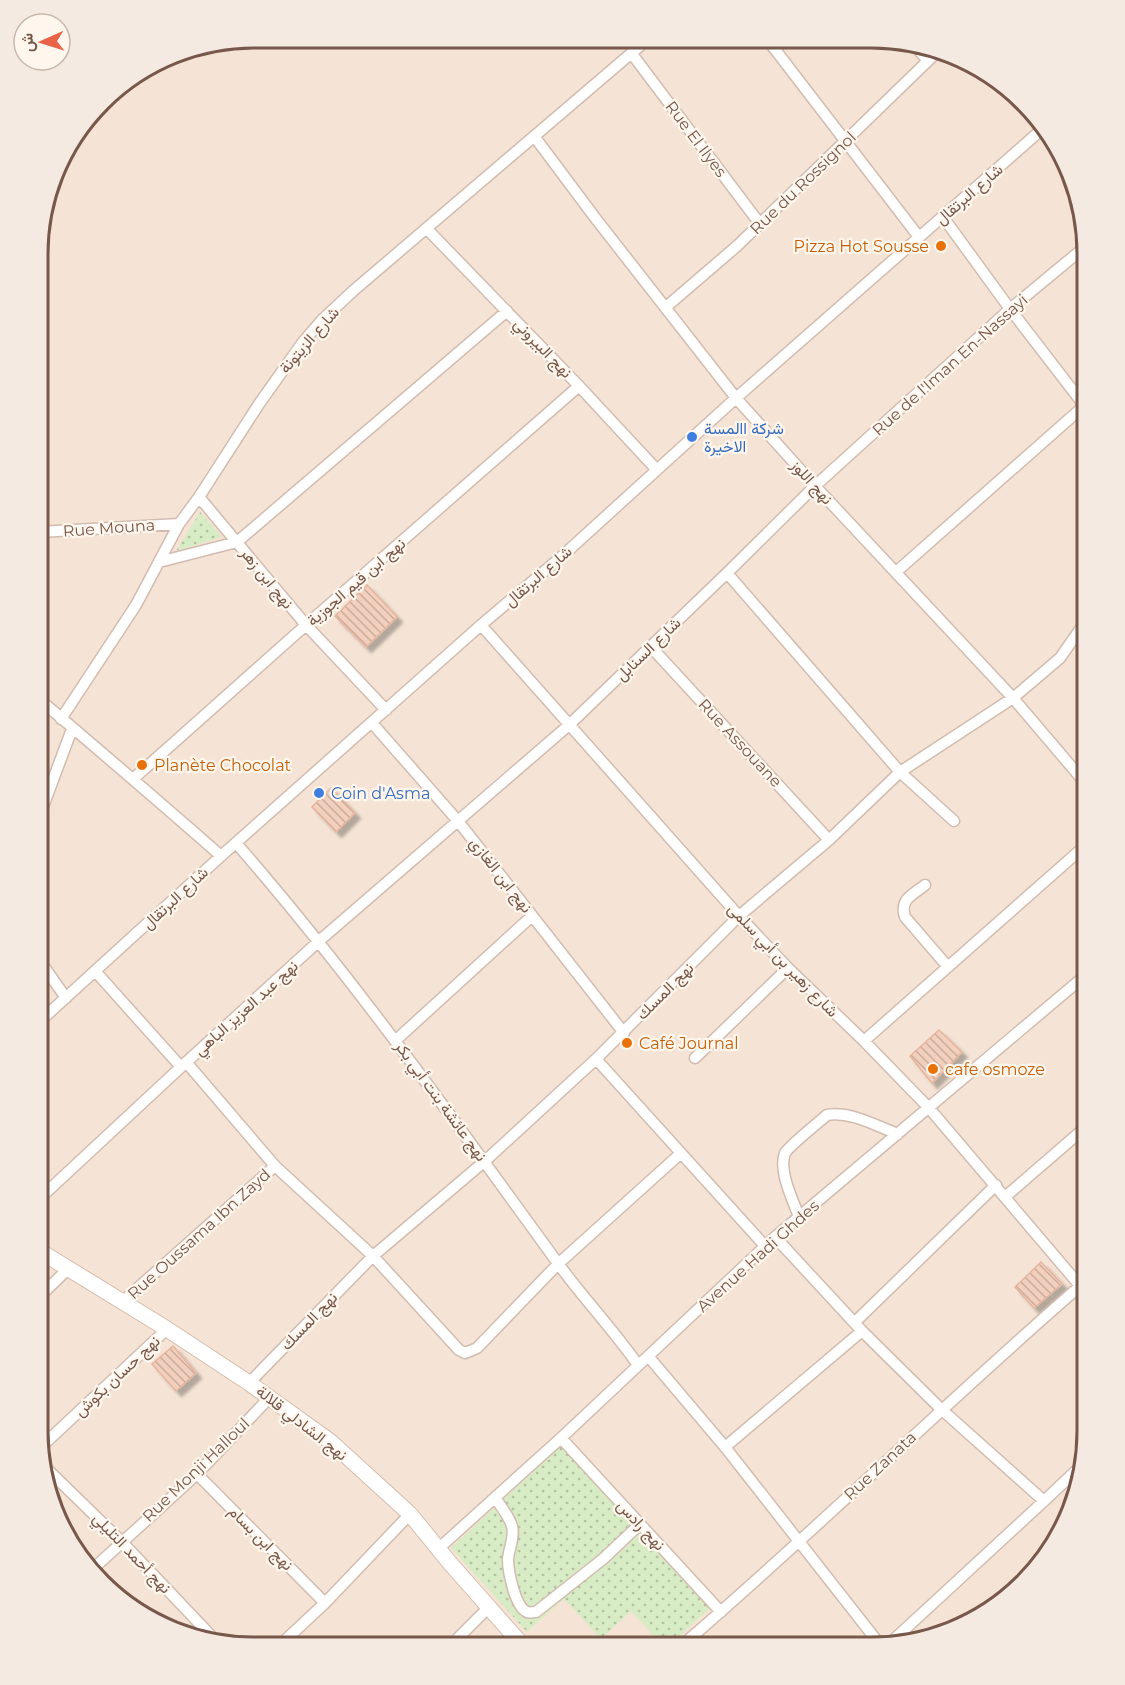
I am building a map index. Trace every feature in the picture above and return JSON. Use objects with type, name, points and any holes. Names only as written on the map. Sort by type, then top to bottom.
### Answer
[{"type":"street","name":"شارع الزيتونة","points":[[61,718],[136,605],[179,524],[303,342],[347,297],[638,48]]},
{"type":"street","points":[[774,48],[919,237]]},
{"type":"street","name":"Rue El Ilyes","points":[[632,54],[760,224]]},
{"type":"street","name":"Rue du Rossignol","points":[[666,307],[737,246],[932,58]]},
{"type":"street","name":"شارع البرتقال","points":[[48,1014],[221,856],[1037,134]]},
{"type":"street","name":"نهج اللوز","points":[[534,136],[736,398],[1013,698],[1077,772]]},
{"type":"street","points":[[943,217],[1077,395]]},
{"type":"street","name":"نهج البيروني","points":[[427,229],[657,470]]},
{"type":"street","name":"Rue de l'Iman En-Nassayi","points":[[727,573],[815,486],[1010,309],[1077,253]]},
{"type":"street","points":[[159,562],[237,542],[507,311]]},
{"type":"street","name":"نهج ابن قيم الجوزية","points":[[133,779],[579,386]]},
{"type":"street","points":[[896,572],[1077,415]]},
{"type":"street","name":"نهج ابن زهر","points":[[199,497],[306,625],[386,710]]},
{"type":"street","name":"Rue Mouna","points":[[48,531],[179,524]]},
{"type":"street","points":[[727,573],[900,772],[954,821]]},
{"type":"street","name":"شارع السنابل","points":[[458,821],[569,725],[727,573]]},
{"type":"street","name":"شارع زهير بن أبي سلمى","points":[[481,625],[739,916],[929,1108],[1077,1277]]},
{"type":"street","name":"نهج المسك","points":[[249,1383],[373,1256],[484,1161],[624,1033],[739,916],[829,840],[900,772],[1013,698],[1060,658],[1077,634]]},
{"type":"street","name":"Rue Assouane","points":[[651,647],[829,840]]},
{"type":"street","points":[[48,707],[221,856]]},
{"type":"street","name":"نهج ابن الغازي","points":[[372,723],[458,821],[624,1033]]},
{"type":"street","points":[[48,793],[72,729]]},
{"type":"street","name":"نهج عبد العزيز الباهي","points":[[48,1191],[319,941],[458,821]]},
{"type":"street","name":"نهج عائشة بنت أبي بكر","points":[[236,843],[319,941],[396,1040],[558,1264],[638,1365]]},
{"type":"street","points":[[864,1041],[1077,853]]},
{"type":"street","points":[[925,885],[904,902],[902,909],[905,917],[948,967]]},
{"type":"street","points":[[396,1040],[532,916]]},
{"type":"street","points":[[695,1059],[788,968]]},
{"type":"street","points":[[95,971],[275,1166],[373,1256],[459,1350],[465,1353],[477,1348],[558,1264],[680,1154]]},
{"type":"street","points":[[48,972],[66,998]]},
{"type":"street","name":"Avenue Hadi Ghdes","points":[[438,1549],[561,1438],[775,1237],[1077,982]]},
{"type":"street","points":[[596,1059],[765,1246]]},
{"type":"street","points":[[799,1217],[783,1166],[786,1152],[827,1115],[836,1113],[849,1116],[898,1134]]},
{"type":"street","points":[[1005,1197],[1077,1135]]},
{"type":"street","name":"Rue Oussama Ibn Zayd","points":[[122,1302],[275,1166]]},
{"type":"street","points":[[725,1447],[858,1326],[996,1185]]},
{"type":"street","points":[[775,1237],[858,1326],[941,1409],[1044,1502]]},
{"type":"street","name":"نهج الشادلي قلالة","points":[[48,1256],[167,1329],[270,1397],[331,1442],[410,1514],[515,1637]]},
{"type":"street","points":[[48,1288],[68,1269]]},
{"type":"street","name":"Rue Zanata","points":[[692,1637],[800,1541],[941,1409],[1077,1293]]},
{"type":"street","name":"نهج حسان بكوش","points":[[49,1440],[167,1329]]},
{"type":"street","points":[[648,1356],[725,1447],[874,1637]]},
{"type":"street","name":"Rue Monji Halloul","points":[[98,1564],[197,1474],[270,1397]]},
{"type":"street","name":"نهج رادس","points":[[561,1438],[721,1612]]},
{"type":"street","name":"نهج ابن بسام","points":[[197,1474],[325,1603]]},
{"type":"street","name":"نهج أحمد التليلي","points":[[53,1475],[121,1541],[207,1631]]},
{"type":"street","points":[[899,1635],[1072,1475]]},
{"type":"street","points":[[495,1497],[512,1526],[508,1558],[513,1588],[520,1606],[531,1613],[536,1612],[603,1559],[640,1524]]},
{"type":"street","points":[[289,1637],[325,1603],[410,1514]]},
{"type":"street","points":[[459,1637],[488,1608]]},
{"type":"shaded area","points":[[240,48],[871,48],[898,50],[924,55],[950,64],[996,91],[1017,108],[1034,129],[1061,175],[1073,214],[1077,254],[1077,1445],[1066,1497],[1056,1522],[1042,1546],[1007,1586],[962,1616],[911,1633],[871,1637],[254,1637],[227,1635],[201,1630],[175,1621],[129,1594],[108,1577],[91,1556],[64,1510],[52,1471],[48,1431],[48,254],[50,227],[59,188],[76,151],[99,118],[118,99],[163,69],[188,59]]},
{"type":"green space","points":[[200,512],[222,537],[176,551]]},
{"type":"green space","points":[[563,1444],[711,1607],[679,1637],[655,1637],[631,1611],[603,1637],[599,1637],[564,1599],[527,1632],[451,1548]]},
{"type":"building","points":[[367,585],[397,617],[366,647],[335,616]]},
{"type":"building","points":[[331,788],[355,813],[336,832],[312,807]]},
{"type":"building","name":"cafe osmoze","points":[[939,1030],[962,1052],[932,1083],[910,1056]]},
{"type":"building","points":[[1041,1262],[1062,1284],[1034,1308],[1015,1287]]},
{"type":"building","points":[[173,1346],[196,1373],[176,1391],[152,1364]]},
{"type":"place","name":"Pizza Hot Sousse","points":[[941,246]]},
{"type":"place","name":"شركة االمسة الاخيرة","points":[[692,437]]},
{"type":"place","name":"Planète Chocolat","points":[[142,765]]},
{"type":"place","name":"Coin d'Asma","points":[[319,793]]},
{"type":"place","name":"Café Journal","points":[[627,1043]]},
{"type":"place","name":"cafe osmoze","points":[[933,1069]]}]
